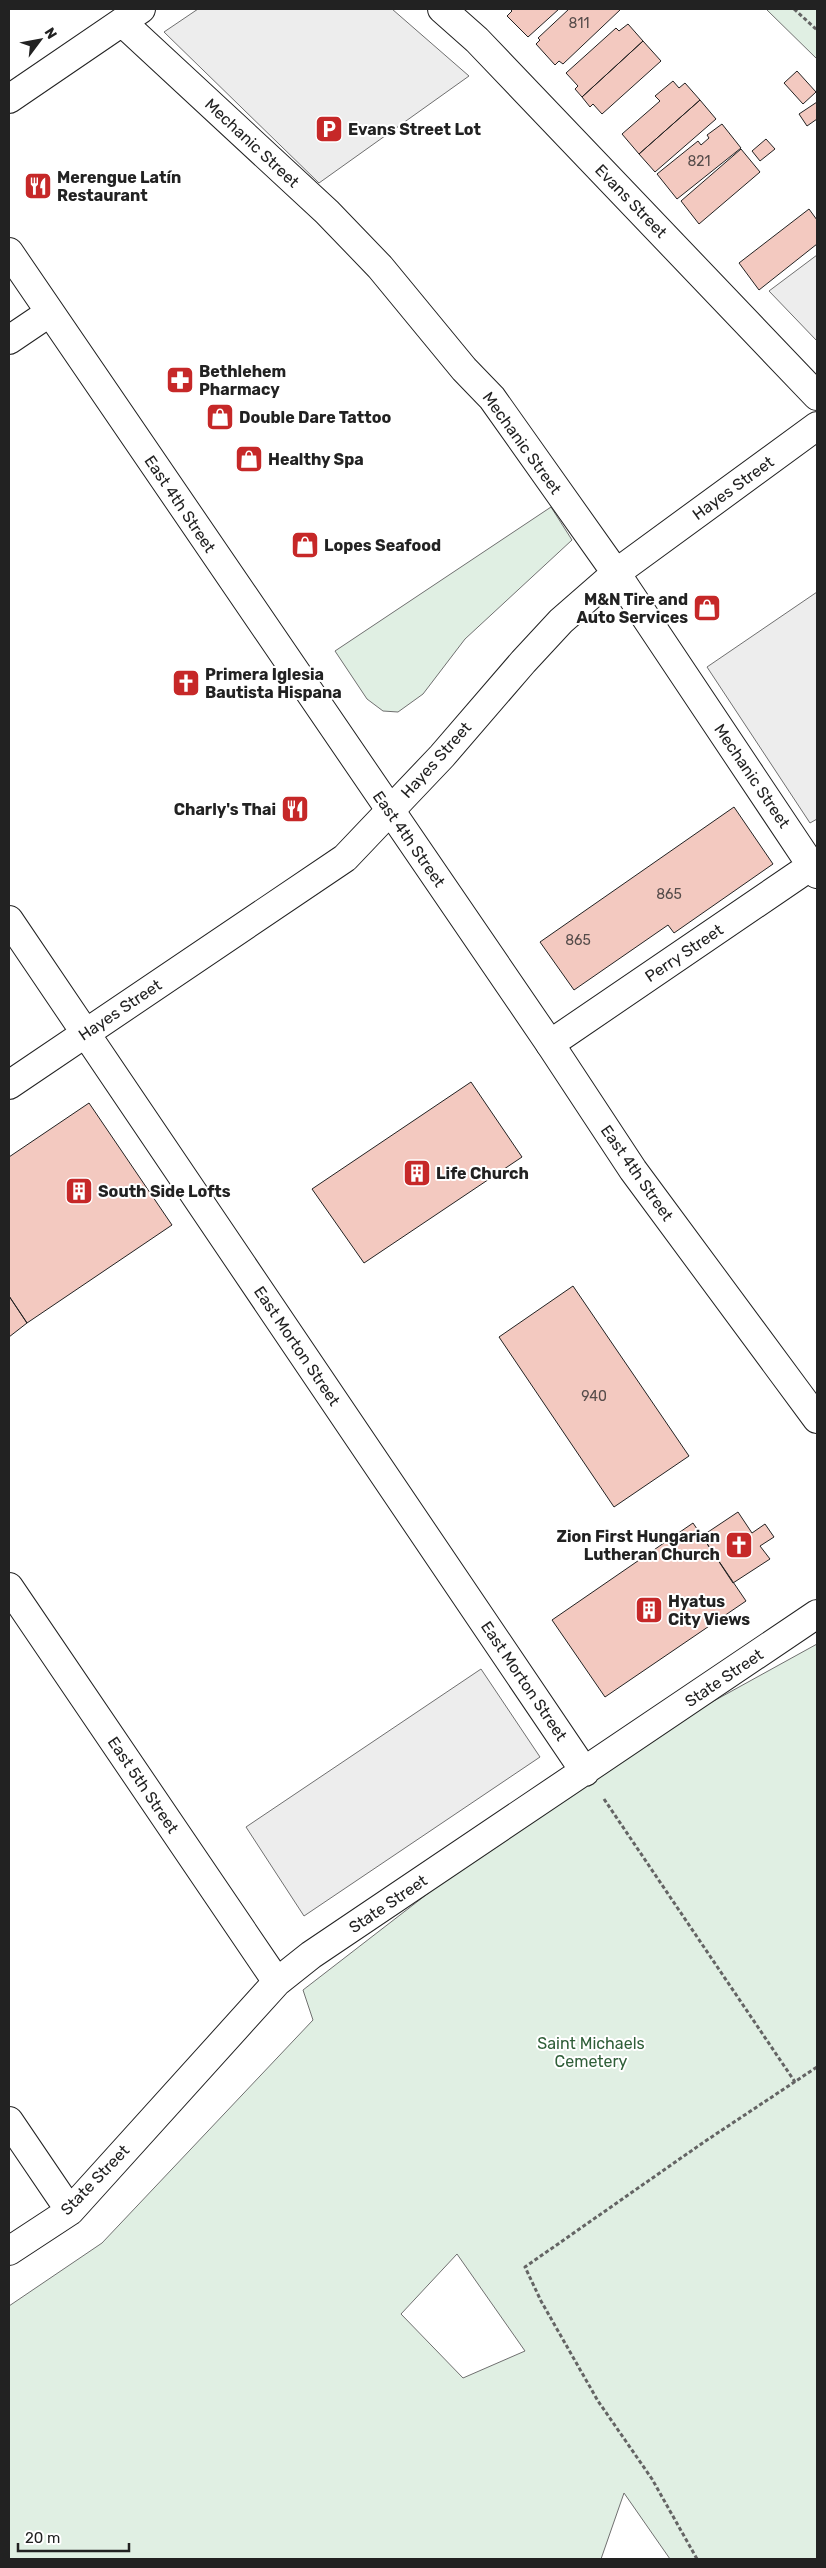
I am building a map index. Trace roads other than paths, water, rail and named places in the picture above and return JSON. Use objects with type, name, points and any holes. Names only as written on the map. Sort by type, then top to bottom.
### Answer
[{"type":"street","name":"Evans Street","points":[[442,9],[477,40],[817,396]]},
{"type":"street","points":[[9,99],[131,15]]},
{"type":"street","name":"Mechanic Street","points":[[131,15],[380,267],[464,369],[492,398],[616,573],[815,867]]},
{"type":"street","name":"East 4th Street","points":[[9,252],[550,1044],[633,1170],[817,1419]]},
{"type":"street","points":[[9,340],[49,313]]},
{"type":"street","name":"Hayes Street","points":[[9,1085],[344,858],[442,756],[561,621],[616,573],[817,426]]},
{"type":"street","name":"Perry Street","points":[[550,1044],[815,867]]},
{"type":"street","name":"East Morton Street","points":[[9,920],[585,1772]]},
{"type":"street","name":"East 5th Street","points":[[9,1587],[277,1982]]},
{"type":"street","name":"State Street","points":[[9,2251],[70,2210],[277,1982],[312,1955],[817,1614]]},
{"type":"street","points":[[9,2121],[70,2210]]},
{"type":"place","name":"Evans Street Lot","points":[[329,129]]},
{"type":"place","name":"Merengue Latín Restaurant","points":[[38,186]]},
{"type":"place","name":"Bethlehem Pharmacy","points":[[180,380]]},
{"type":"place","name":"Double Dare Tattoo","points":[[220,417]]},
{"type":"place","name":"Healthy Spa","points":[[249,459]]},
{"type":"place","name":"Lopes Seafood","points":[[305,545]]},
{"type":"place","name":"M&N Tire and Auto Services","points":[[707,608]]},
{"type":"place","name":"Primera Iglesia Bautista Hispana","points":[[186,683]]},
{"type":"place","name":"Charly's Thai","points":[[295,809]]},
{"type":"place","name":"Life Church","points":[[417,1173]]},
{"type":"place","name":"South Side Lofts","points":[[79,1191]]},
{"type":"place","name":"Zion First Hungarian Lutheran Church","points":[[739,1545]]},
{"type":"place","name":"Hyatus City Views","points":[[649,1610]]},
{"type":"park label","name":"Saint Michaels Cemetery","points":[[591,2052]]}]
